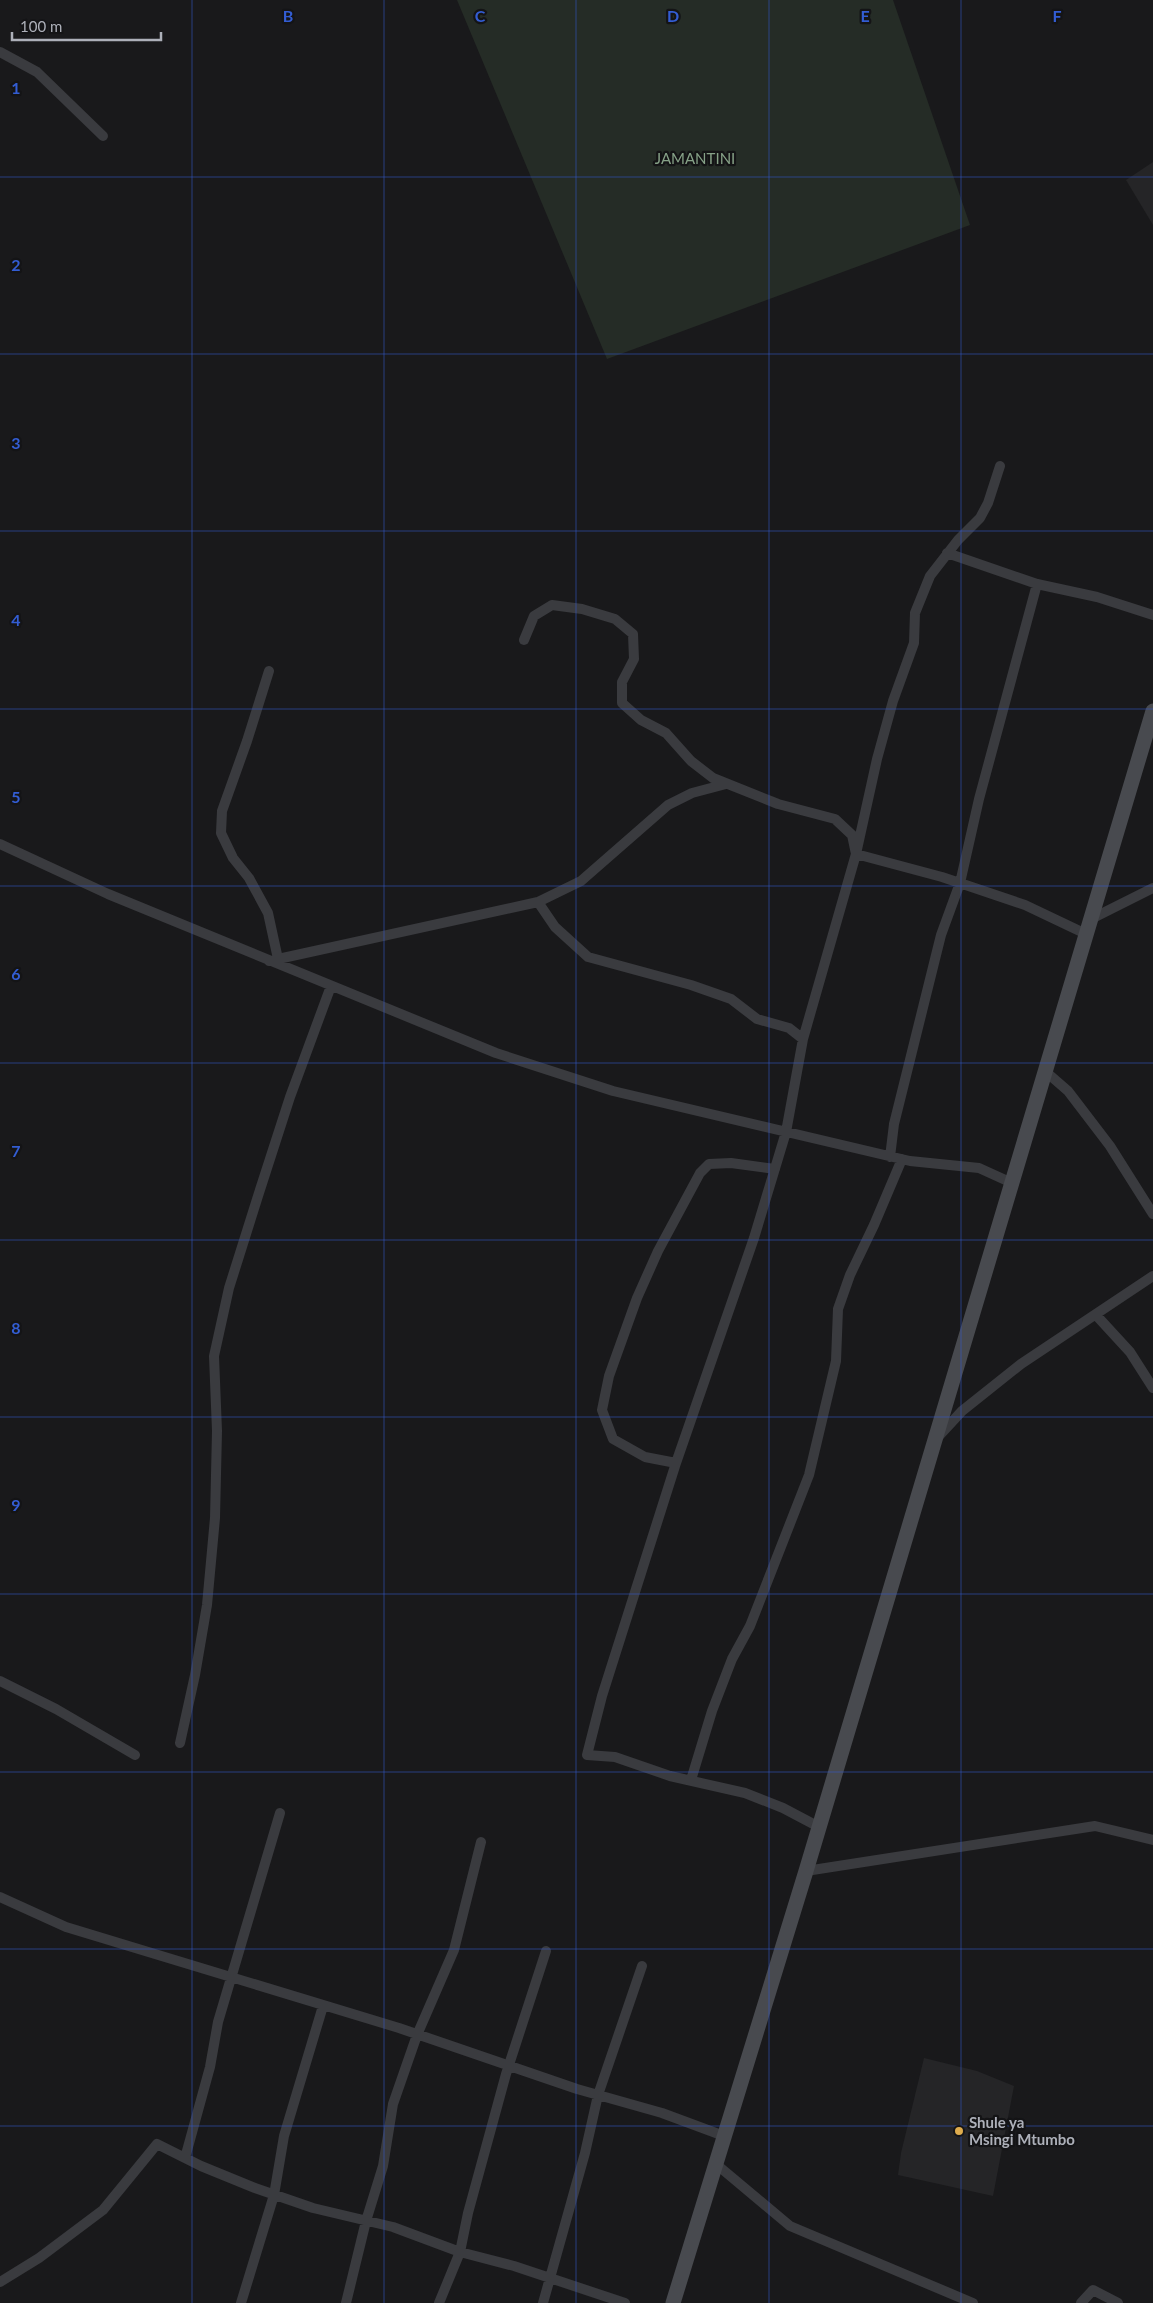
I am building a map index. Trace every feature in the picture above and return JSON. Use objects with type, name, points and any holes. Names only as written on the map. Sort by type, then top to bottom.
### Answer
[{"type":"street","points":[[0,52],[37,72],[103,136]]},
{"type":"street","points":[[819,1827],[745,1792],[670,1776],[615,1758],[587,1755],[602,1696],[676,1463],[754,1238],[786,1132],[803,1039],[856,854],[877,759],[893,702],[914,643],[915,613],[930,576],[947,553],[980,518],[988,503],[1000,466]]},
{"type":"street","points":[[947,553],[986,568],[1038,584],[1097,597],[1153,615]]},
{"type":"street","points":[[890,1156],[894,1124],[941,935],[960,883],[979,799],[1038,584]]},
{"type":"street","points":[[524,640],[534,616],[552,605],[582,609],[615,619],[633,634],[634,659],[622,682],[622,703],[641,720],[666,733],[691,761],[713,778],[778,804],[835,819],[852,836],[856,854]]},
{"type":"street","points":[[269,671],[222,812],[221,833],[233,858],[250,878],[268,913],[274,960]]},
{"type":"street","points":[[673,2303],[806,1871],[1153,711]]},
{"type":"street","points":[[274,960],[538,902],[581,881],[668,805],[692,793],[726,784]]},
{"type":"street","points":[[0,844],[108,894],[274,960],[331,986],[496,1053],[613,1091],[902,1159],[979,1168],[1012,1183]]},
{"type":"street","points":[[856,854],[960,883],[1025,905],[1086,934]]},
{"type":"street","points":[[1091,919],[1153,888]]},
{"type":"street","points":[[538,902],[555,928],[588,957],[691,985],[731,999],[757,1019],[788,1028],[803,1039]]},
{"type":"street","points":[[180,1743],[195,1675],[207,1605],[216,1518],[217,1431],[214,1356],[229,1288],[290,1096],[331,986]]},
{"type":"street","points":[[1045,1071],[1068,1091],[1110,1146],[1153,1214]]},
{"type":"street","points":[[691,1780],[726,1677],[750,1626],[809,1475],[836,1361],[838,1309],[850,1276],[902,1159]]},
{"type":"street","points":[[676,1463],[645,1456],[613,1439],[602,1410],[608,1376],[658,1251],[700,1173],[709,1164],[730,1163],[775,1169]]},
{"type":"street","points":[[935,1440],[962,1412],[1021,1364],[1153,1276]]},
{"type":"street","points":[[1096,1315],[1130,1352],[1153,1388]]},
{"type":"street","points":[[0,1681],[56,1709],[135,1754]]},
{"type":"street","points":[[185,2158],[210,2067],[218,2022],[280,1813]]},
{"type":"street","points":[[806,1871],[1094,1826],[1153,1840]]},
{"type":"street","points":[[346,2303],[366,2221],[383,2166],[393,2104],[417,2034],[454,1950],[481,1842]]},
{"type":"street","points":[[0,1897],[66,1927],[417,2034],[598,2094],[662,2113],[724,2136]]},
{"type":"street","points":[[439,2303],[460,2252],[468,2213],[510,2064],[546,1951]]},
{"type":"street","points":[[543,2303],[585,2153],[598,2094],[642,1966]]},
{"type":"street","points":[[241,2303],[274,2194],[284,2136],[323,2006]]},
{"type":"street","points":[[0,2282],[39,2258],[104,2210],[157,2144],[185,2158],[313,2208],[393,2227],[460,2252],[625,2303]]},
{"type":"street","points":[[716,2164],[790,2226],[973,2303]]},
{"type":"street","points":[[1081,2303],[1092,2290],[1118,2303]]},
{"type":"shaded area","points":[[1153,162],[1153,225],[1126,180]]},
{"type":"shaded area","points":[[924,2058],[977,2071],[1014,2086],[993,2196],[898,2175],[901,2153]]},
{"type":"green space","name":"JAMANTINI","points":[[457,0],[893,0],[970,225],[607,359]]},
{"type":"place","name":"Shule ya Msingi Mtumbo","points":[[959,2131]]}]
